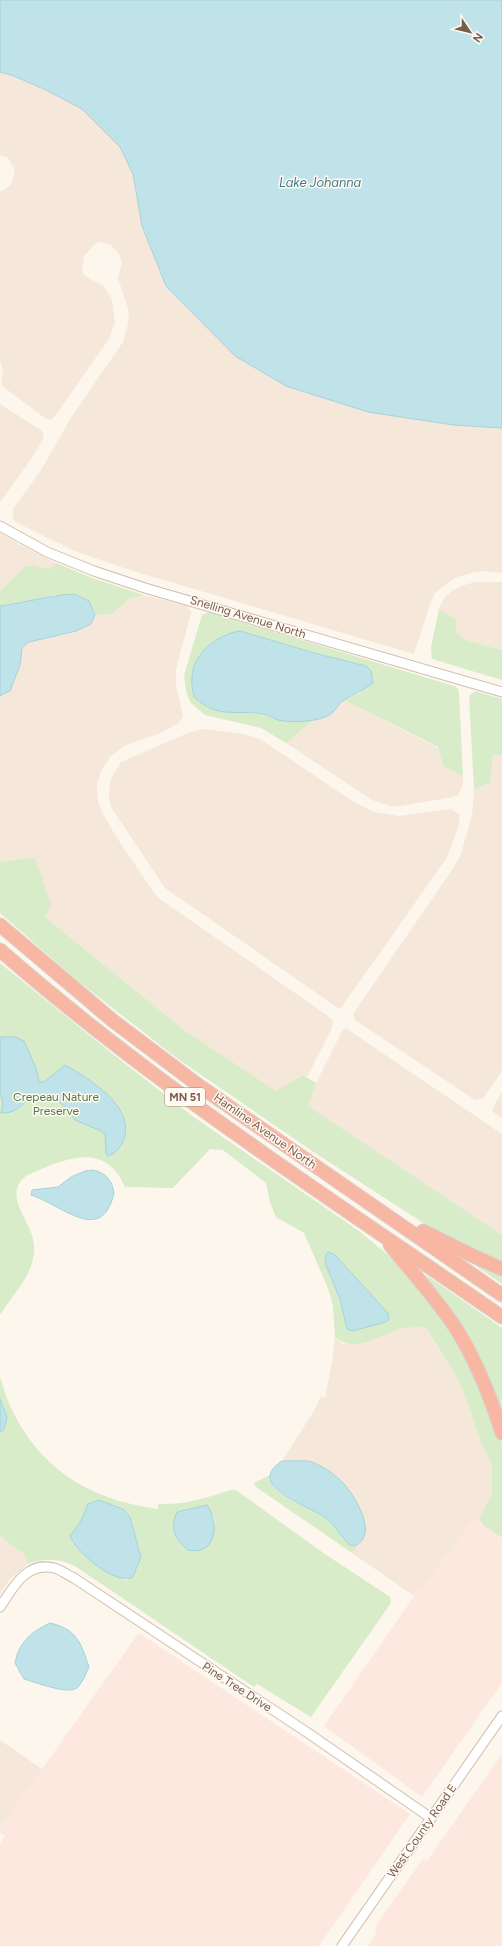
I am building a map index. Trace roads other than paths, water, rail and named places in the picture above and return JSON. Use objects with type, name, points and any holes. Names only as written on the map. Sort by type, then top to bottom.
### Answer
[{"type":"highway","name":"Hamline Avenue North","points":[[0,925],[55,974],[198,1085],[502,1294]]},
{"type":"highway","name":"Hamline Avenue North","points":[[0,950],[61,1002],[150,1072],[502,1317]]},
{"type":"highway","points":[[373,1205],[471,1256],[502,1269]]},
{"type":"highway","points":[[380,1233],[433,1296],[454,1325],[472,1357],[487,1389],[502,1433]]},
{"type":"street","name":"Snelling Avenue North","points":[[0,526],[47,552],[94,571],[145,588],[502,692]]},
{"type":"street","name":"Pine Tree Drive","points":[[0,1606],[19,1578],[29,1571],[39,1568],[54,1568],[74,1578],[308,1733],[432,1818]]},
{"type":"street","name":"West County Road E","points":[[342,1946],[502,1716]]},
{"type":"water","name":"Lake Johanna","points":[[0,0],[502,0],[502,428],[454,425],[368,412],[286,386],[235,356],[166,286],[142,226],[133,174],[120,147],[82,109],[48,91],[14,76],[0,72]]},
{"type":"water","points":[[74,594],[89,601],[95,615],[91,624],[76,631],[29,642],[22,648],[20,665],[10,691],[0,696],[0,606]]},
{"type":"water","points":[[240,631],[318,654],[366,666],[371,671],[373,683],[344,700],[329,715],[312,720],[297,722],[283,721],[264,714],[228,712],[212,709],[194,697],[192,683],[193,669],[201,653],[215,641],[223,636]]},
{"type":"water","points":[[0,1037],[15,1037],[24,1041],[36,1068],[39,1082],[44,1082],[65,1065],[97,1085],[107,1094],[123,1115],[126,1127],[124,1139],[118,1149],[108,1156],[106,1154],[105,1135],[101,1131],[75,1120],[64,1106],[56,1100],[31,1095],[25,1103],[14,1111],[1,1113],[3,1104],[0,1092]]},
{"type":"water","points":[[93,1170],[105,1175],[108,1178],[112,1184],[114,1193],[108,1209],[100,1217],[91,1220],[80,1218],[31,1195],[32,1190],[58,1187],[71,1177],[85,1171]]},
{"type":"water","points":[[328,1252],[334,1254],[388,1313],[389,1319],[386,1322],[352,1331],[347,1329],[340,1299],[325,1263],[326,1254]]},
{"type":"water","points":[[0,1399],[7,1417],[4,1430],[0,1432]]},
{"type":"water","points":[[282,1461],[310,1461],[327,1470],[341,1481],[352,1494],[362,1514],[365,1524],[365,1533],[362,1541],[354,1546],[350,1545],[326,1518],[283,1494],[275,1487],[270,1479],[272,1470]]},
{"type":"water","points":[[99,1500],[123,1509],[130,1517],[141,1557],[133,1577],[116,1577],[97,1566],[80,1550],[70,1536],[81,1521],[88,1504]]},
{"type":"water","points":[[207,1505],[213,1521],[213,1537],[205,1548],[197,1551],[188,1550],[180,1542],[175,1533],[174,1523],[177,1512]]},
{"type":"water","points":[[50,1623],[72,1633],[77,1638],[86,1658],[89,1667],[81,1683],[74,1689],[60,1689],[24,1679],[15,1663],[19,1649],[27,1638],[37,1630]]},
{"type":"park label","name":"Crepeau Nature Preserve","points":[[56,1104]]}]
